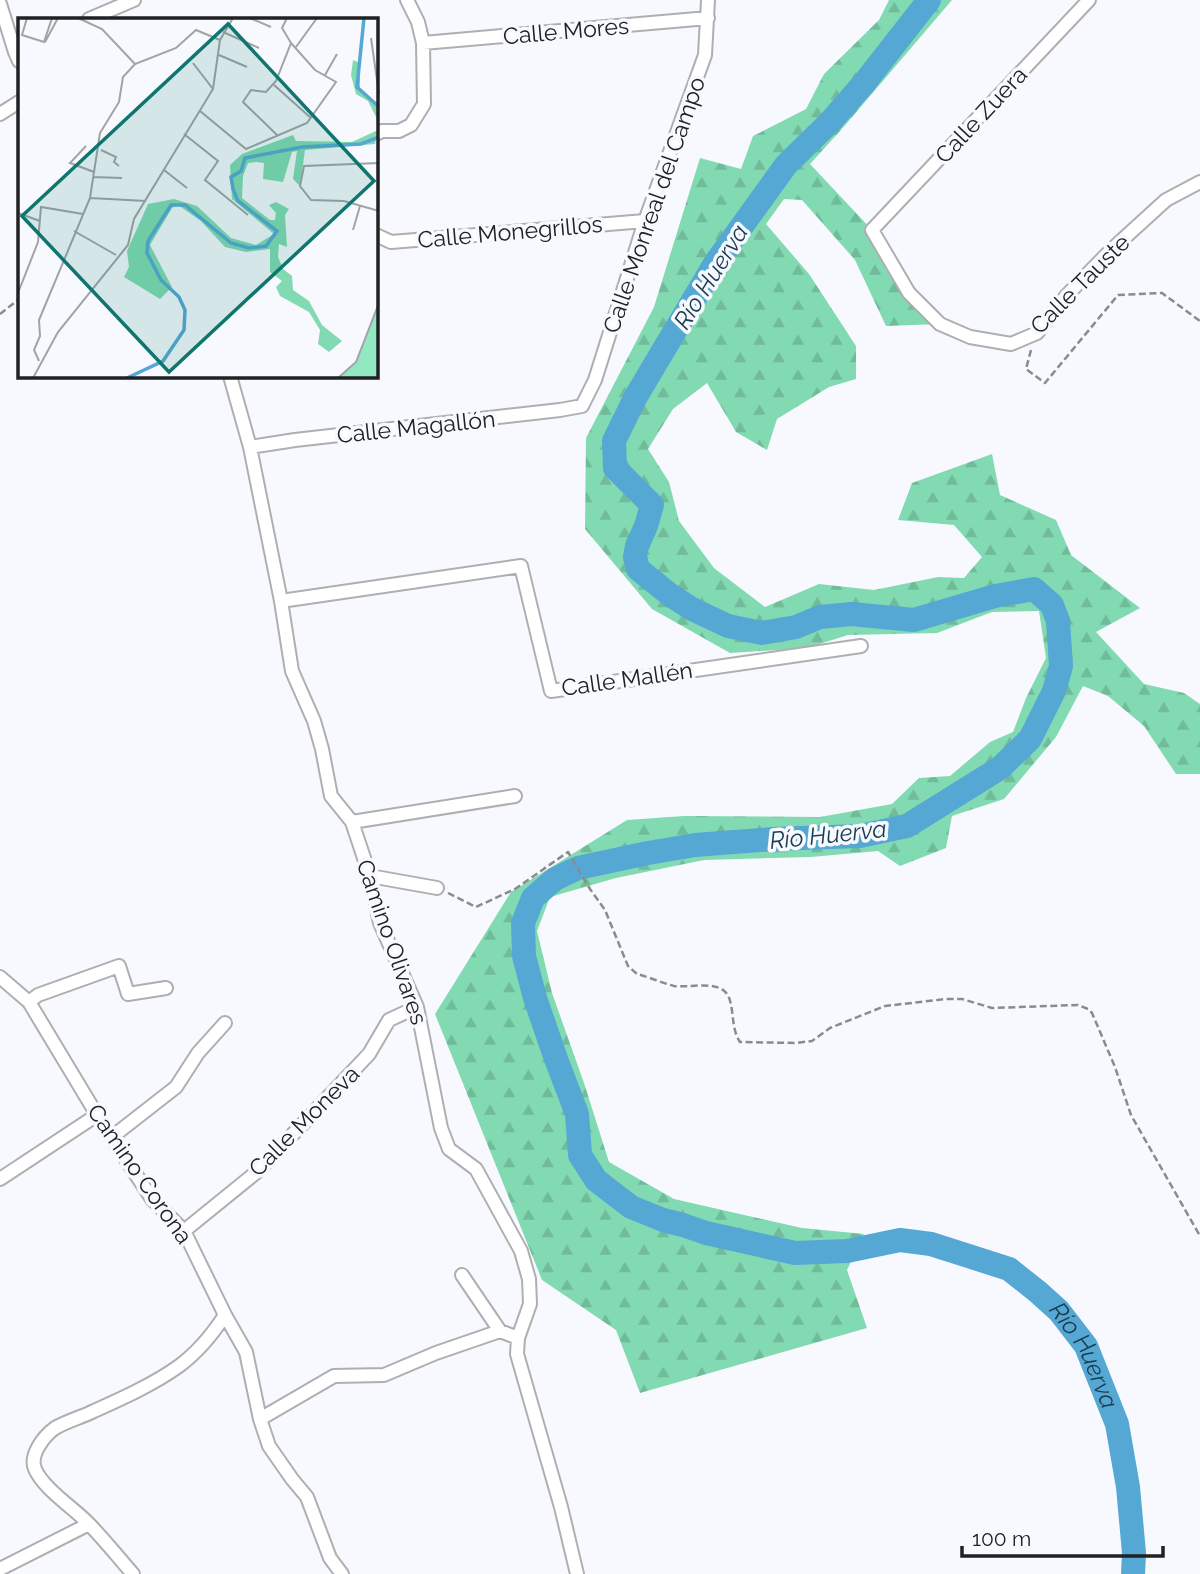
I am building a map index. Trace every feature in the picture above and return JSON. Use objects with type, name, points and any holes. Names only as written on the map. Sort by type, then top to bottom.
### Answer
[{"type":"street","points":[[91,18],[134,0]]},
{"type":"street","points":[[378,133],[399,131],[411,125],[424,104],[424,43],[418,22],[407,0]]},
{"type":"street","name":"Calle Monreal del Campo","points":[[582,406],[595,380],[645,221],[705,55],[708,0]]},
{"type":"street","name":"Calle Zuera","points":[[872,230],[1089,0]]},
{"type":"street","points":[[0,4],[18,54]]},
{"type":"street","name":"Calle Mores","points":[[424,43],[708,18]]},
{"type":"street","points":[[0,114],[18,103]]},
{"type":"street","name":"Calle Tauste","points":[[872,230],[909,293],[940,324],[970,337],[1011,344],[1037,333],[1067,295],[1109,252],[1166,200],[1200,182]]},
{"type":"street","name":"Calle Monegrillos","points":[[378,235],[391,242],[645,221]]},
{"type":"street","name":"Camino Olivares","points":[[231,378],[250,447],[292,671],[314,722],[331,796],[352,822],[370,876],[380,923],[417,1007],[441,1128],[449,1149],[476,1169],[521,1251],[529,1279],[530,1304],[518,1338],[517,1354],[561,1507],[577,1574]]},
{"type":"street","name":"Calle Magallón","points":[[250,447],[582,406]]},
{"type":"street","name":"Calle Mallén","points":[[281,601],[521,566],[551,691],[861,646]]},
{"type":"street","points":[[352,822],[515,796]]},
{"type":"street","points":[[370,876],[437,888]]},
{"type":"street","points":[[29,1002],[38,995],[119,966],[128,994],[166,988]]},
{"type":"street","name":"Camino Corona","points":[[0,977],[29,1002],[97,1115],[152,1199],[184,1231],[246,1352],[260,1419],[269,1446],[307,1497],[330,1558],[342,1574]]},
{"type":"street","name":"Calle Moneva","points":[[184,1231],[258,1171],[369,1054],[389,1020],[417,1007]]},
{"type":"street","points":[[112,1136],[176,1087],[198,1053],[225,1023]]},
{"type":"street","points":[[0,1179],[97,1115]]},
{"type":"street","points":[[463,1275],[500,1331],[518,1338]]},
{"type":"street","points":[[133,1574],[89,1524],[55,1493],[36,1471],[36,1451],[56,1428],[114,1402],[177,1368],[195,1353],[225,1315]]},
{"type":"street","points":[[260,1419],[334,1376],[384,1375],[436,1353],[500,1331]]},
{"type":"street","points":[[0,1569],[89,1524]]},
{"type":"path","points":[[1037,333],[1026,369],[1045,383],[1118,295],[1162,293],[1200,321]]},
{"type":"path","points":[[0,314],[18,300]]},
{"type":"path","points":[[437,888],[476,907],[515,889],[568,852],[605,910],[632,970],[673,985],[709,985],[721,988],[728,995],[735,1034],[740,1042],[812,1041],[830,1028],[885,1006],[946,999],[962,999],[992,1008],[1078,1005],[1088,1009],[1097,1023],[1115,1067],[1131,1115],[1200,1236]]},
{"type":"green space","points":[[889,0],[952,0],[810,164],[872,230],[909,293],[940,324],[886,326],[855,260],[802,200],[784,199],[766,224],[809,274],[856,346],[856,379],[829,387],[777,419],[767,450],[736,432],[707,383],[673,409],[648,449],[669,482],[679,521],[714,568],[765,607],[819,584],[874,590],[938,577],[964,578],[982,557],[954,525],[898,520],[912,483],[992,454],[1000,495],[1056,520],[1071,555],[1140,608],[1096,632],[1144,684],[1184,693],[1200,704],[1200,774],[1176,774],[1144,726],[1108,696],[1083,686],[1056,737],[1004,799],[952,816],[946,848],[900,866],[878,851],[811,857],[704,860],[616,878],[550,897],[537,931],[552,993],[609,1162],[674,1199],[802,1228],[864,1234],[847,1270],[867,1328],[640,1393],[616,1330],[542,1280],[435,1014],[511,892],[627,820],[684,816],[820,817],[892,804],[919,778],[950,776],[990,742],[1013,732],[1046,658],[1039,611],[992,612],[937,633],[848,635],[807,648],[730,653],[652,609],[585,529],[586,438],[654,307],[700,158],[741,169],[753,136],[806,109],[824,74],[879,20]]},
{"type":"waterway","name":"Río Huerva","points":[[929,0],[865,82],[831,121],[786,165],[716,262],[635,398],[614,441],[615,468],[652,505],[637,546],[635,557],[638,569],[692,609],[728,626],[762,633],[796,627],[820,617],[851,614],[914,620],[995,596],[1034,589],[1052,605],[1058,621],[1061,666],[1054,691],[1030,739],[1000,768],[907,826],[860,836],[695,845],[578,868],[555,879],[533,898],[523,923],[524,956],[535,998],[577,1114],[580,1155],[596,1180],[631,1207],[706,1233],[795,1253],[847,1251],[900,1240],[931,1244],[1009,1269],[1059,1311],[1086,1346],[1117,1424],[1128,1487],[1134,1553],[1133,1574]]}]
